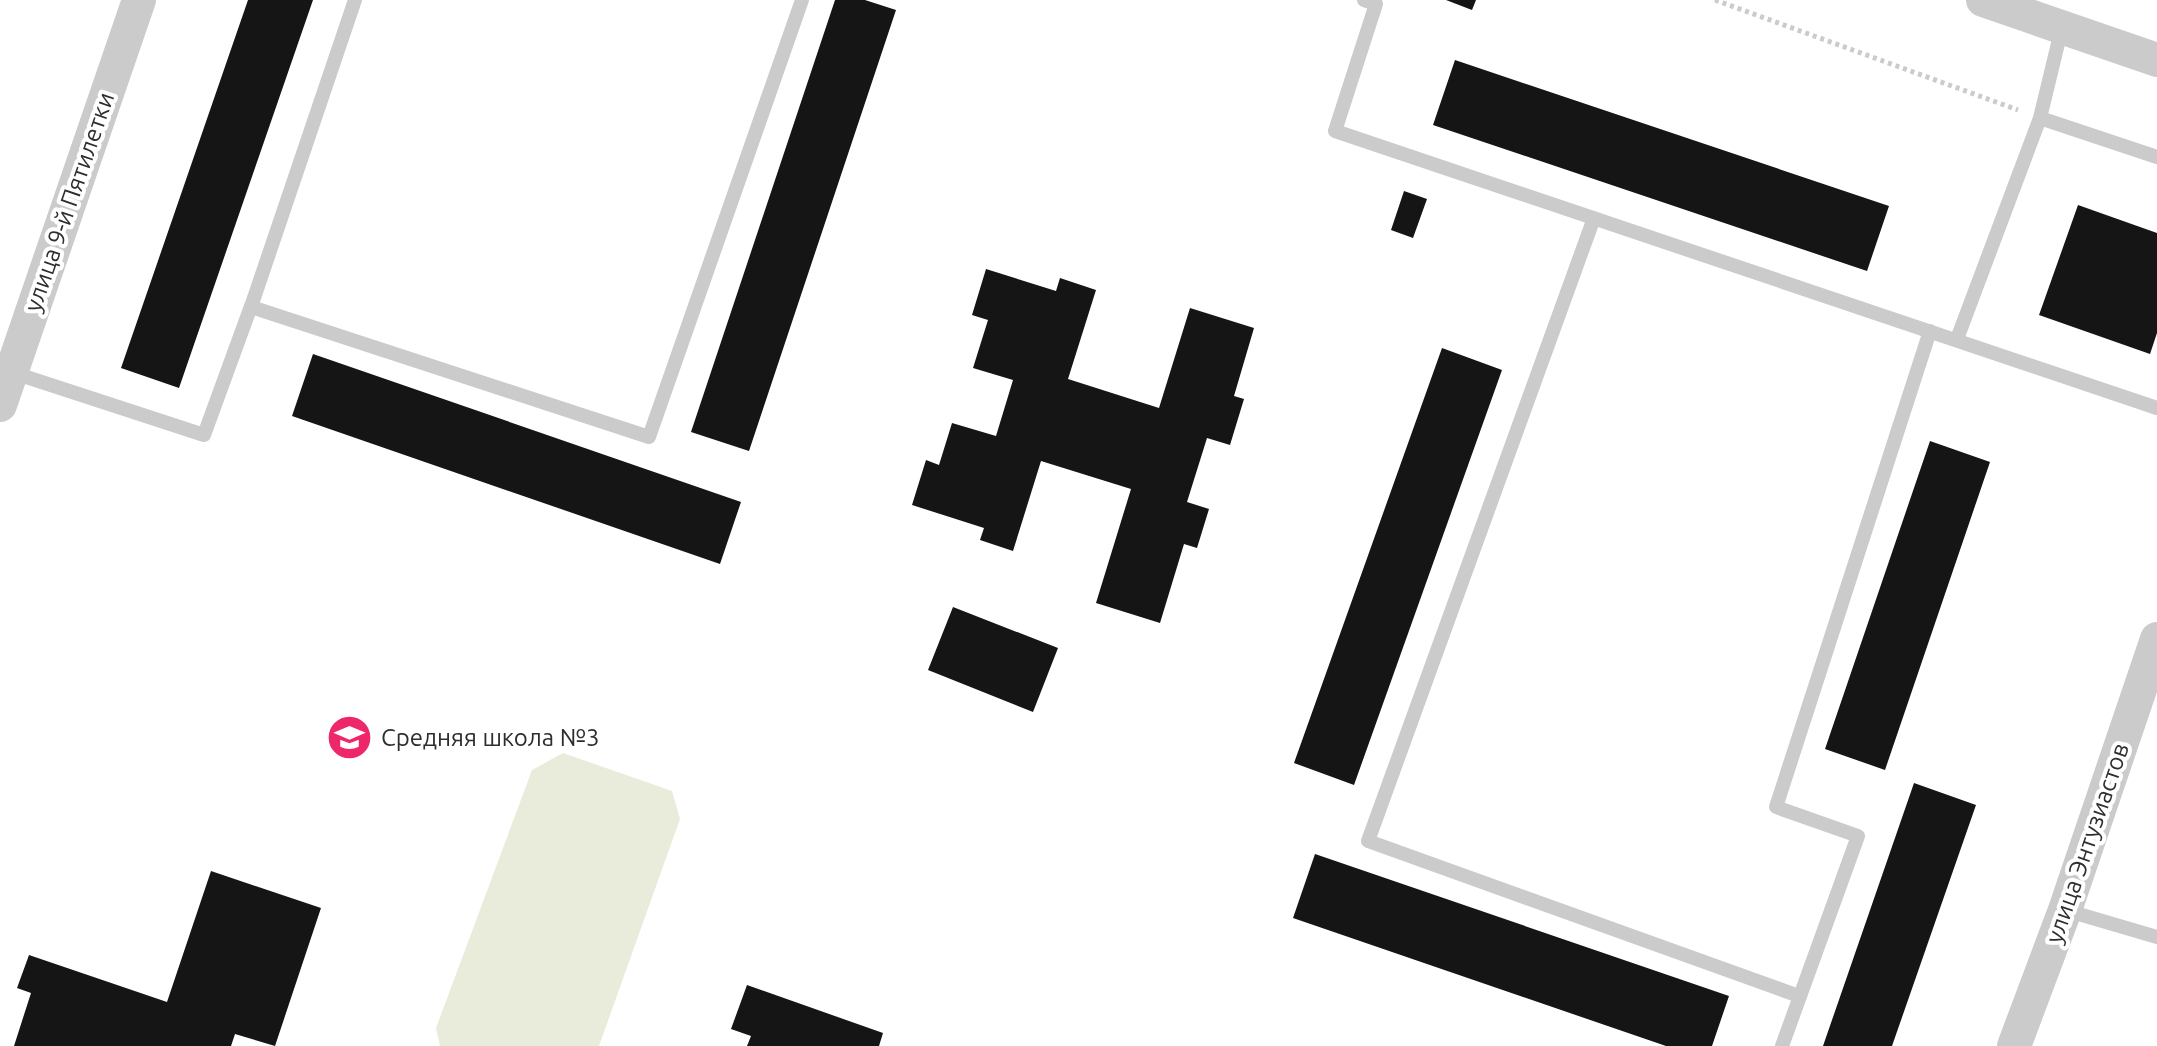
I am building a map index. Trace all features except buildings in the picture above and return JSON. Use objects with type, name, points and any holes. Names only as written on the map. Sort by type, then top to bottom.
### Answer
[{"type":"street","name":"улица 9-й Пятилетки","points":[[0,405],[139,0]]},
{"type":"street","points":[[1983,0],[2157,60]]},
{"type":"street","name":"улица Энтузиастов","points":[[2014,1046],[2065,910],[2157,639]]},
{"type":"lane","points":[[11,372],[204,435],[251,307],[355,0]]},
{"type":"lane","points":[[251,307],[649,437],[802,0]]},
{"type":"lane","points":[[1364,0],[1376,4],[1335,131],[2157,408]]},
{"type":"lane","points":[[1957,339],[2040,118],[2062,27]]},
{"type":"lane","points":[[2040,118],[2157,157]]},
{"type":"lane","points":[[1594,218],[1368,841],[1799,996]]},
{"type":"lane","points":[[1782,1046],[1858,836],[1776,807],[1930,331]]},
{"type":"lane","points":[[2065,910],[2157,937]]},
{"type":"path","points":[[1715,0],[2040,118]]},
{"type":"green space","points":[[563,753],[672,791],[680,819],[599,1046],[440,1046],[436,1028],[532,770]]},
{"type":"place","name":"Средняя школа №3","points":[[350,737]]}]
